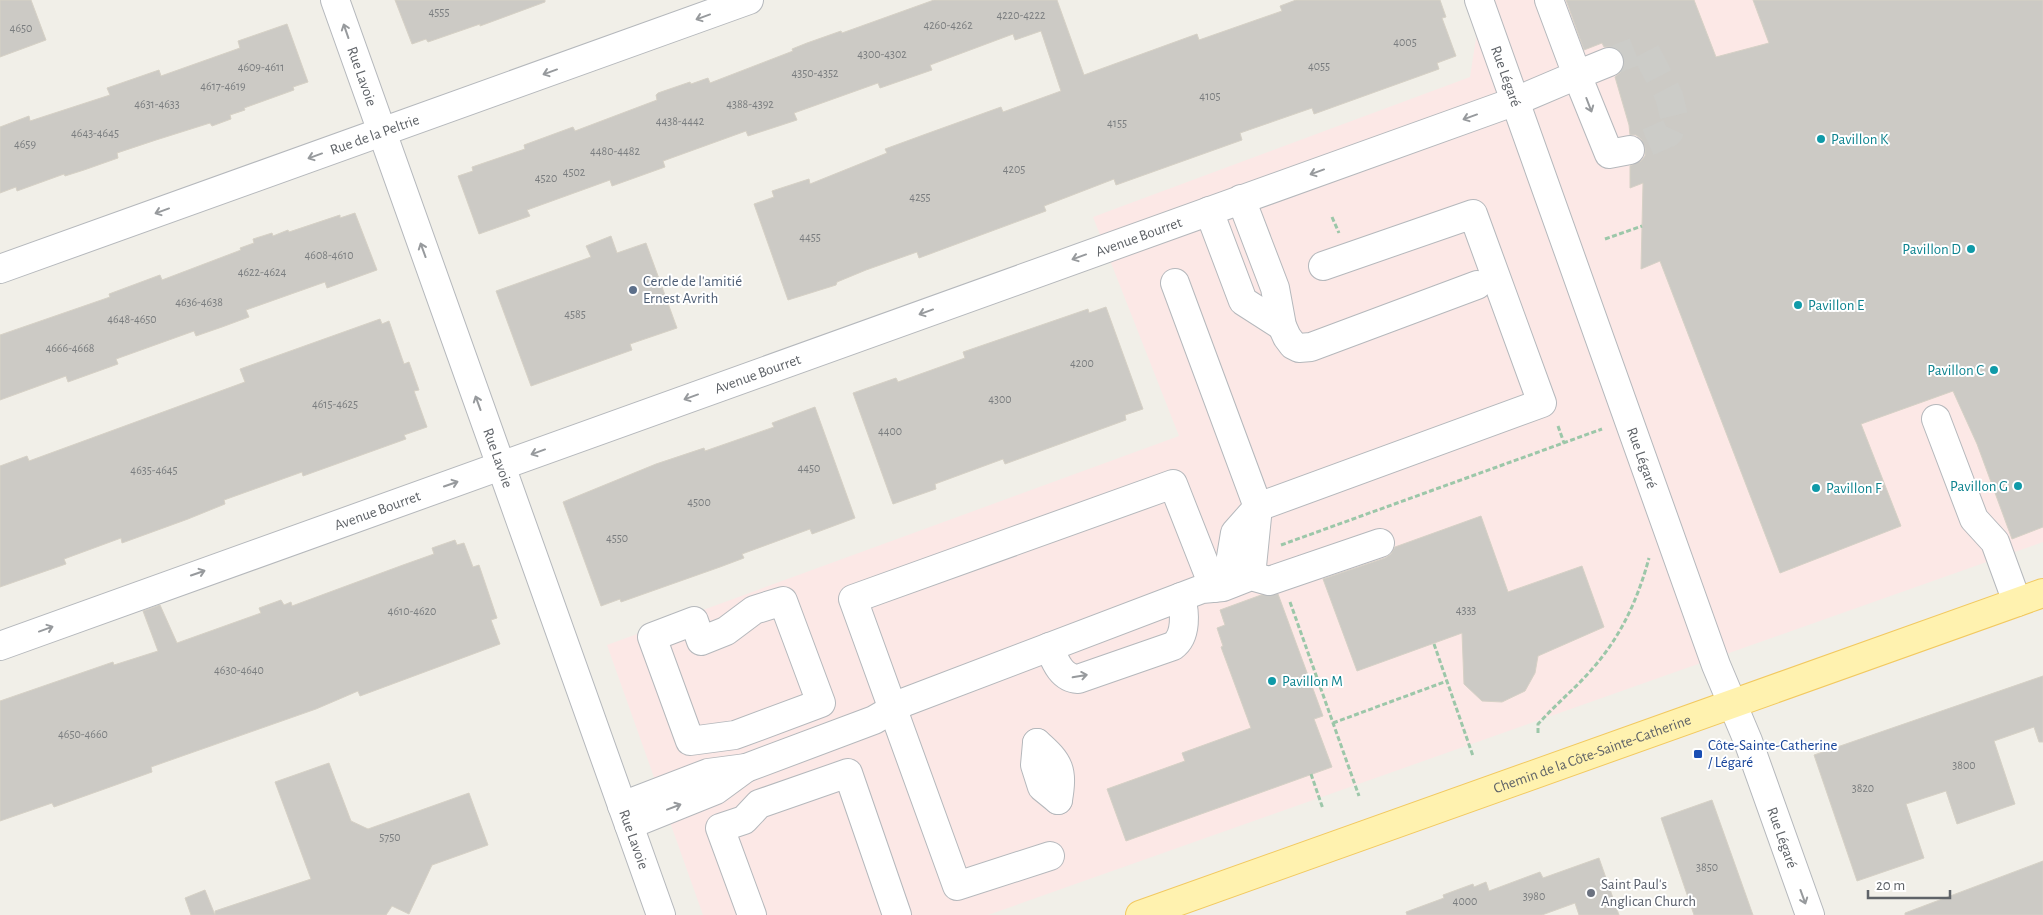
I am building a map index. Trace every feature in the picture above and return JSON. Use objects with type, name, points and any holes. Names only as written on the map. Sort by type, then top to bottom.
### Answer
[{"type":"main road","name":"Chemin de la Côte-Sainte-Catherine","points":[[1140,915],[2043,593]]},
{"type":"street","name":"Rue Lavoie","points":[[335,0],[661,915]]},
{"type":"street","name":"Rue de la Peltrie","points":[[0,269],[749,0]]},
{"type":"street","name":"Rue Légaré","points":[[1479,0],[1716,665],[1751,750],[1810,915]]},
{"type":"street","points":[[1549,0],[1609,154],[1630,150]]},
{"type":"street","name":"Avenue Bourret","points":[[0,646],[1516,101],[1609,62]]},
{"type":"street","points":[[1233,202],[1258,296],[1282,326],[1286,337],[1299,348],[1311,347],[1477,285]]},
{"type":"street","points":[[1233,202],[1291,283],[1282,326]]},
{"type":"street","points":[[1232,582],[1229,569],[1235,533],[1258,507],[1542,403],[1473,214],[1323,266]]},
{"type":"street","points":[[1175,283],[1258,507]]},
{"type":"street","points":[[1936,419],[1974,519],[1995,542],[2017,602]]},
{"type":"street","points":[[1050,856],[957,886],[853,599],[1173,484],[1232,582]]},
{"type":"street","points":[[626,816],[716,790],[746,768],[874,720],[905,702],[1202,589],[1232,582],[1269,581],[1380,543]]},
{"type":"street","points":[[1049,647],[1062,671],[1078,679],[1173,646],[1180,638],[1182,630],[1184,614],[1180,597]]},
{"type":"street","points":[[784,601],[821,703],[735,735],[690,741],[652,637],[694,621],[701,641],[726,631],[754,610],[784,601]]},
{"type":"street","points":[[735,735],[759,804]]},
{"type":"street","points":[[752,915],[720,828],[744,820],[759,804],[848,773],[897,915]]},
{"type":"path","points":[[1605,239],[1642,226]]},
{"type":"path","points":[[1555,418],[1564,443]]},
{"type":"path","points":[[1281,545],[1603,429]]},
{"type":"path","points":[[1538,733],[1538,724],[1541,720],[1594,667],[1622,627],[1636,599],[1649,558]]},
{"type":"path","points":[[1288,596],[1360,796]]},
{"type":"path","points":[[1434,644],[1473,756]]},
{"type":"path","points":[[1333,723],[1447,681]]},
{"type":"path","points":[[1311,774],[1323,809]]},
{"type":"shaded area","points":[[1482,0],[2043,0],[2043,542],[988,915],[703,915],[607,645],[1179,436],[1093,217],[1470,77]]},
{"type":"building","points":[[0,0],[31,0],[46,40],[0,57]]},
{"type":"building","points":[[395,0],[545,0],[545,2],[480,26],[480,24],[428,42],[426,39],[412,44]]},
{"type":"building","points":[[934,0],[1057,0],[1084,75],[1197,34],[1199,40],[1282,11],[1280,6],[1296,0],[1440,0],[1446,17],[1442,18],[1456,56],[1437,63],[1439,69],[1314,114],[1312,108],[1240,133],[1242,140],[1116,185],[1114,179],[1044,206],[1046,211],[919,258],[917,252],[866,270],[837,282],[836,285],[788,300],[754,204],[774,197],[772,191],[809,179],[810,184],[887,153],[885,149],[1001,107],[1003,112],[1061,91],[1041,31],[1015,40],[1013,34],[930,65],[932,70],[880,88],[878,83],[794,113],[797,120],[748,136],[746,131],[663,161],[665,167],[612,186],[610,180],[527,210],[530,216],[479,234],[458,176],[473,171],[472,167],[525,149],[524,145],[573,127],[575,131],[657,100],[656,95],[658,93],[708,78],[710,83],[793,51],[792,49],[807,43],[841,31],[842,33]]},
{"type":"building","points":[[1566,0],[1694,0],[1716,57],[1769,43],[1753,0],[2043,0],[2043,527],[2012,539],[1977,444],[1953,391],[1861,424],[1901,526],[1780,573],[1660,261],[1641,269],[1643,183],[1630,188],[1630,166],[1641,161],[1645,156],[1645,148],[1641,139],[1636,135],[1630,135],[1629,125],[1615,77],[1622,71],[1624,57],[1618,49],[1604,47],[1602,43],[1584,50]]},
{"type":"building","points":[[287,24],[308,82],[293,87],[294,90],[244,108],[245,110],[230,115],[231,119],[212,126],[210,123],[156,140],[117,153],[118,158],[84,170],[65,176],[64,174],[17,191],[16,187],[0,193],[0,127],[29,116],[30,121],[110,95],[107,88],[159,70],[161,76],[240,48],[238,41]]},
{"type":"building","points":[[355,213],[377,270],[327,288],[325,282],[246,310],[249,317],[222,327],[196,336],[194,331],[116,359],[118,364],[68,382],[66,376],[0,400],[0,335],[110,297],[109,294],[160,275],[162,280],[241,250],[240,248],[254,243],[253,239],[272,233],[273,236],[288,230],[289,232],[340,215],[340,218]]},
{"type":"building","points":[[611,236],[617,253],[646,243],[677,328],[630,344],[632,350],[531,386],[496,291],[591,257],[586,246]]},
{"type":"building","points":[[1106,307],[1143,409],[1125,415],[1126,420],[1005,464],[1003,459],[935,484],[936,489],[893,504],[853,393],[896,378],[898,382],[965,358],[963,352],[1088,309],[1089,313]]},
{"type":"building","points":[[380,319],[382,324],[389,321],[404,364],[409,362],[419,390],[414,391],[427,427],[404,435],[406,439],[303,476],[302,472],[224,500],[225,504],[188,519],[122,543],[121,538],[64,559],[66,564],[0,587],[0,466],[27,456],[29,461],[245,382],[240,369]]},
{"type":"building","points":[[815,407],[855,518],[812,534],[810,529],[742,554],[744,558],[720,567],[621,602],[620,599],[601,606],[563,502],[656,464],[704,448],[705,451],[774,427],[772,423]]},
{"type":"building","points":[[1481,516],[1508,592],[1582,566],[1604,627],[1538,656],[1535,673],[1525,691],[1502,702],[1482,701],[1464,684],[1462,633],[1357,671],[1323,579],[1385,558],[1391,554],[1395,547]]},
{"type":"building","points":[[455,540],[457,545],[464,543],[473,567],[479,565],[497,618],[491,620],[500,644],[360,696],[358,691],[316,709],[151,767],[152,772],[54,807],[52,803],[0,821],[0,701],[113,662],[114,665],[158,651],[143,611],[160,605],[177,643],[261,613],[259,608],[281,600],[284,605],[291,602],[292,606],[434,554],[432,548]]},
{"type":"building","name":"Pavillon M","points":[[1278,594],[1323,716],[1314,719],[1332,767],[1126,841],[1107,789],[1185,761],[1182,753],[1251,728],[1221,647],[1223,646],[1217,628],[1225,625],[1220,610],[1261,595]]},
{"type":"building","points":[[2043,676],[2043,742],[2039,742],[2034,727],[1994,741],[2015,804],[1957,824],[1946,791],[1906,804],[1924,858],[1857,881],[1814,755]]},
{"type":"building","points":[[329,763],[351,821],[368,829],[469,793],[488,845],[432,865],[409,914],[392,906],[386,915],[215,915],[215,911],[311,879],[275,782]]},
{"type":"building","points":[[1712,800],[1753,915],[1694,915],[1661,818]]},
{"type":"building","points":[[1599,858],[1619,915],[1579,915],[1575,903],[1542,915],[1407,915],[1406,912],[1444,898],[1443,895],[1473,884],[1474,887],[1486,882],[1489,891],[1540,872],[1543,878]]},
{"type":"building","points":[[2043,861],[2043,915],[1905,915],[1905,913]]},
{"type":"building","points":[[205,890],[215,915],[191,915],[185,898]]},
{"type":"tunnel","points":[[1609,62],[1644,48],[1669,96],[1675,120],[1669,133],[1630,150]]},
{"type":"place","name":"Pavillon K","points":[[1821,139]]},
{"type":"place","name":"Pavillon D","points":[[1971,249]]},
{"type":"place","name":"Cercle de l'amitié Ernest Avrith","points":[[633,290]]},
{"type":"place","name":"Pavillon E","points":[[1798,305]]},
{"type":"place","name":"Pavillon C","points":[[1994,370]]},
{"type":"place","name":"Pavillon G","points":[[2018,486]]},
{"type":"place","name":"Pavillon F","points":[[1816,488]]},
{"type":"place","name":"Pavillon M","points":[[1272,681]]},
{"type":"place","name":"Côte-Sainte-Catherine / Légaré","points":[[1698,754]]},
{"type":"place","name":"Saint Paul's Anglican Church","points":[[1591,893]]}]
